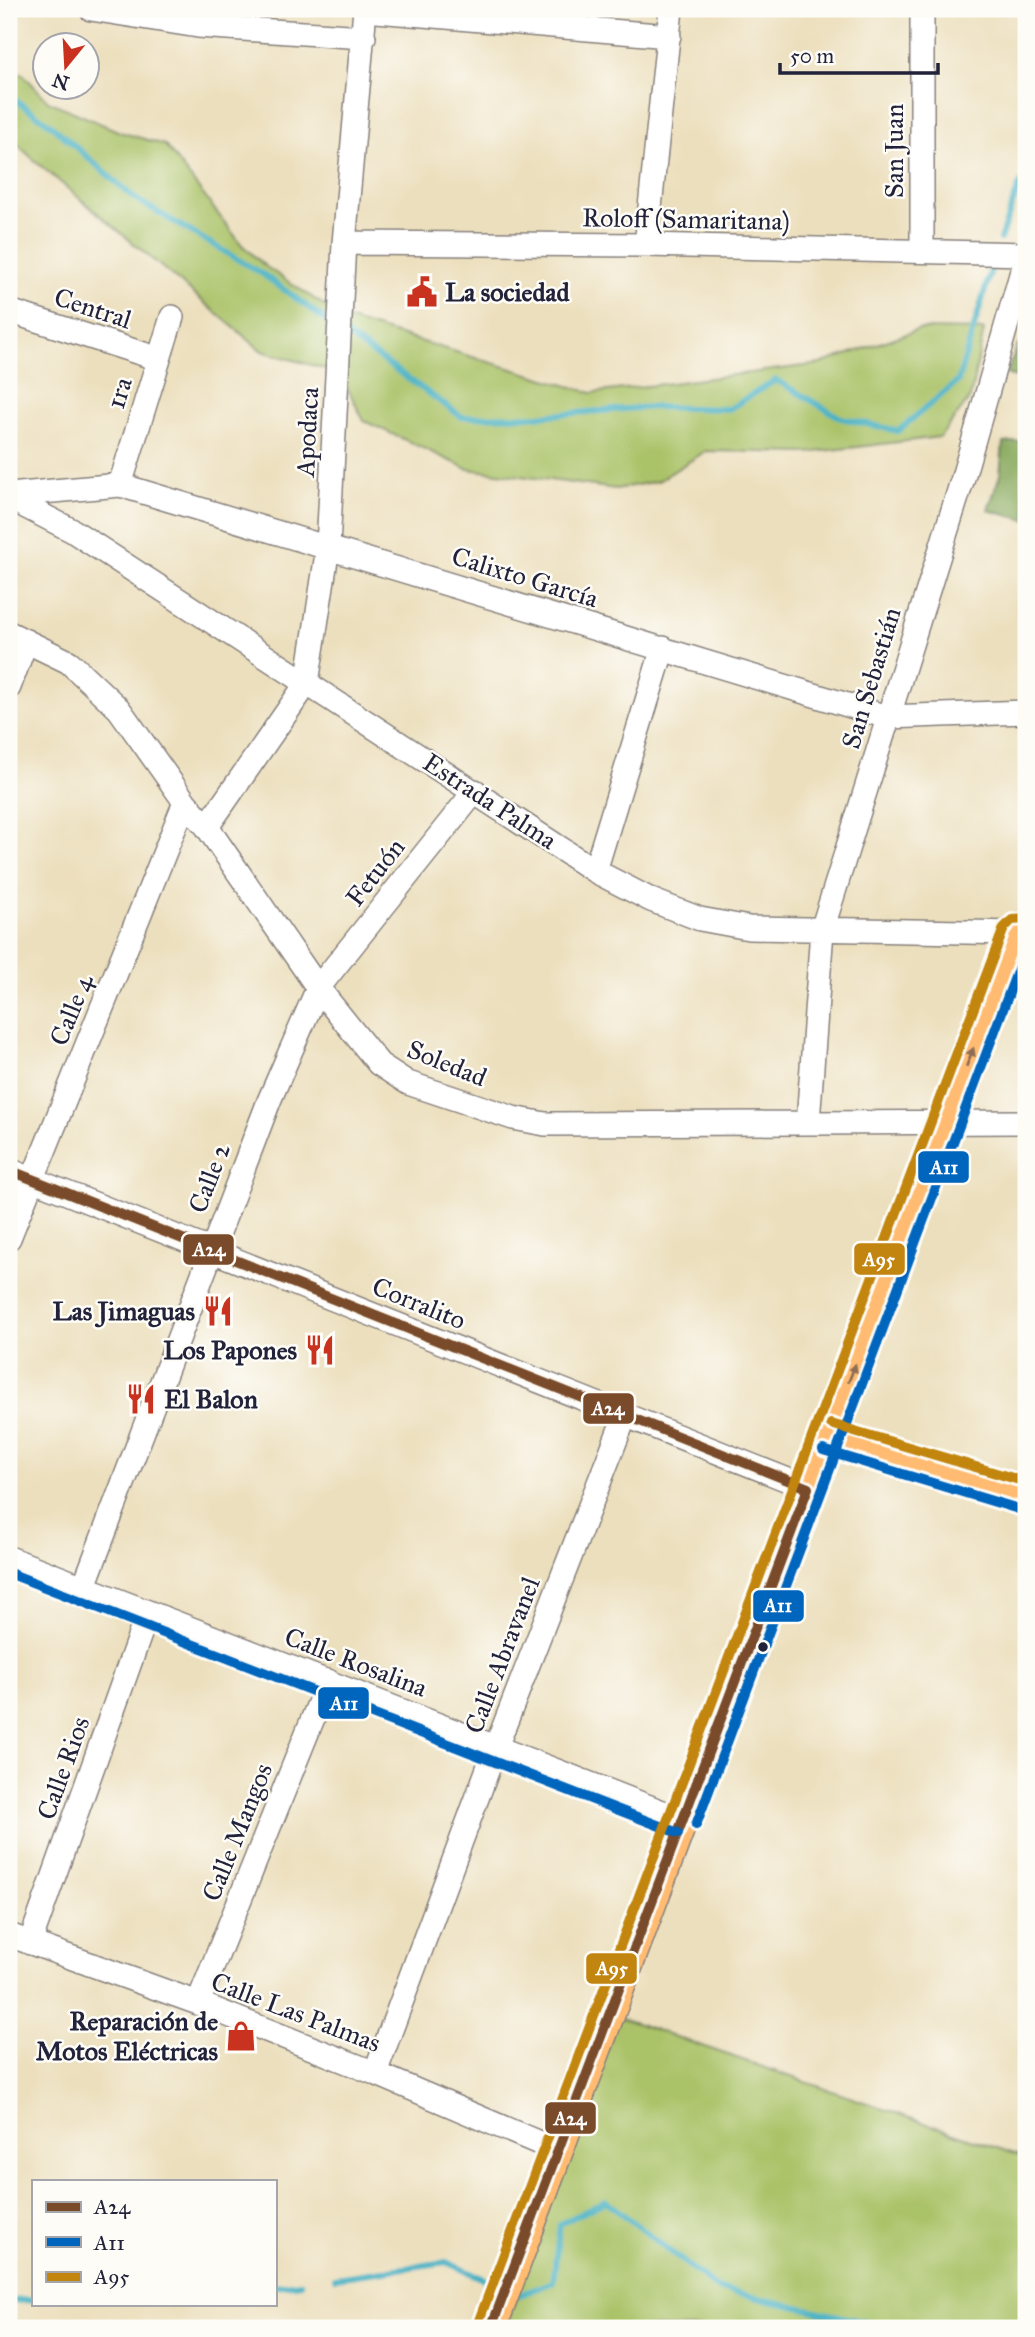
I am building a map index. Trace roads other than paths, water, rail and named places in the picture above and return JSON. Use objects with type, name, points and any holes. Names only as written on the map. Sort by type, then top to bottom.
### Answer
[{"type":"main road","points":[[496,2316],[946,1121],[1022,933]]},
{"type":"main road","points":[[827,1437],[1026,1497]]},
{"type":"street","points":[[91,9],[199,17],[364,37]]},
{"type":"street","points":[[646,245],[671,9]]},
{"type":"street","name":"San Juan","points":[[922,9],[922,251]]},
{"type":"street","points":[[365,10],[669,36]]},
{"type":"street","name":"Apodaca","points":[[207,827],[307,683],[328,547],[344,243],[365,10]]},
{"type":"street","name":"Roloff (Samaritana)","points":[[344,243],[646,245],[1026,255]]},
{"type":"street","name":"San Sebastián","points":[[808,1122],[822,930],[962,481],[1026,255]]},
{"type":"street","name":"Central","points":[[9,311],[159,359]]},
{"type":"street","name":"1ra","points":[[120,485],[172,317]]},
{"type":"street","name":"Calixto García","points":[[9,497],[120,485],[887,717],[1026,712]]},
{"type":"street","name":"Estrada Palma","points":[[9,497],[73,531],[595,871],[651,900],[699,919],[749,928],[1022,933]]},
{"type":"street","points":[[9,687],[18,637]]},
{"type":"street","name":"Soledad","points":[[18,637],[69,662],[119,709],[185,802],[207,827],[318,988],[379,1064],[408,1083],[513,1118],[545,1124],[1026,1122]]},
{"type":"street","points":[[595,871],[663,648]]},
{"type":"street","name":"Fetuón","points":[[318,988],[475,791]]},
{"type":"street","name":"Calle 4","points":[[9,1238],[185,802]]},
{"type":"street","name":"Calle 2","points":[[84,1586],[269,1101],[318,988]]},
{"type":"street","name":"Corralito","points":[[9,1170],[808,1488]]},
{"type":"street","name":"Calle Abravanel","points":[[376,2073],[496,1747],[625,1416]]},
{"type":"street","name":"Calle Rosalina","points":[[9,1558],[683,1820]]},
{"type":"street","name":"Calle Rios","points":[[20,1939],[148,1612]]},
{"type":"street","name":"Calle Mangos","points":[[198,2003],[328,1681]]},
{"type":"street","name":"Calle Las Palmas","points":[[20,1939],[198,2003],[376,2073],[558,2151]]},
{"type":"waterway","points":[[9,96],[50,124],[134,198],[264,275],[335,327]]},
{"type":"waterway","points":[[1000,239],[1019,186],[1026,176]]},
{"type":"waterway","points":[[344,333],[462,417],[537,416],[651,407],[729,409],[776,380],[841,418],[898,431],[958,381],[993,263]]},
{"type":"waterway","points":[[514,2292],[520,2295],[553,2282],[560,2224],[606,2201],[718,2289],[891,2328]]},
{"type":"waterway","points":[[335,2278],[446,2262],[497,2285]]},
{"type":"waterway","points":[[276,2286],[301,2283]]},
{"type":"waterway","points":[[9,2301],[32,2300]]},
{"type":"place","name":"La sociedad","points":[[422,292]]},
{"type":"place","name":"Las Jimaguas","points":[[218,1311]]},
{"type":"place","name":"Los Papones","points":[[320,1350]]},
{"type":"place","name":"El Balon","points":[[141,1399]]},
{"type":"place","name":"Reparación de Motos Eléctricas","points":[[241,2036]]}]
